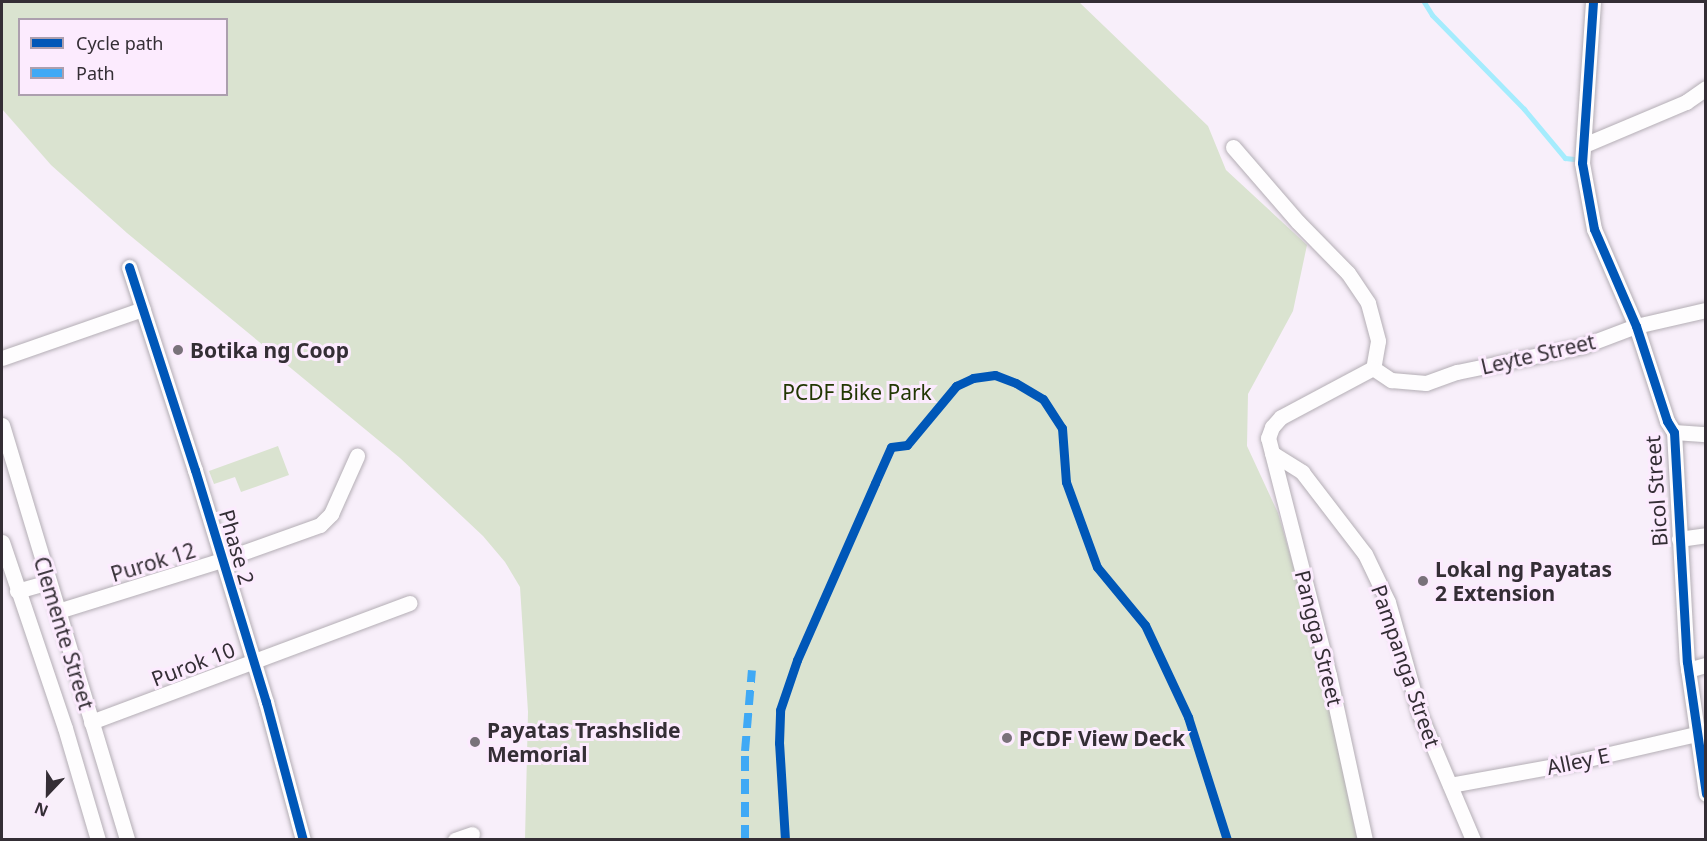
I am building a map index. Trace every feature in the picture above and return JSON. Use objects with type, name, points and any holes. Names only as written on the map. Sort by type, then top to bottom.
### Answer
[{"type":"street","name":"Bicol Street","points":[[1593,2],[1582,163],[1594,229],[1636,326],[1667,421],[1674,432],[1688,670],[1701,734],[1706,794]]},
{"type":"street","points":[[1584,146],[1686,102],[1706,88]]},
{"type":"street","points":[[1233,147],[1298,222],[1348,273],[1368,303],[1378,340],[1373,368]]},
{"type":"street","name":"Phase 2","points":[[129,267],[266,702],[303,840]]},
{"type":"street","points":[[2,358],[143,309]]},
{"type":"street","name":"Leyte Street","points":[[1373,368],[1391,380],[1425,383],[1456,372],[1583,346],[1636,326],[1706,310]]},
{"type":"street","name":"Pangga Street","points":[[1365,840],[1329,675],[1268,438],[1272,427],[1281,417],[1373,368]]},
{"type":"street","name":"Clemente Street","points":[[2,425],[127,840]]},
{"type":"street","points":[[1674,432],[1706,434]]},
{"type":"street","name":"Pampanga Street","points":[[1272,453],[1302,472],[1365,555],[1388,602],[1420,714],[1473,840]]},
{"type":"street","name":"Purok 12","points":[[58,611],[222,560],[327,522],[357,456]]},
{"type":"street","points":[[1679,539],[1706,535]]},
{"type":"street","name":"Clemente Street","points":[[2,542],[52,691],[98,840]]},
{"type":"street","points":[[17,591],[48,582]]},
{"type":"street","name":"Purok 10","points":[[91,722],[251,660],[409,603]]},
{"type":"street","points":[[1688,670],[1706,665]]},
{"type":"street","points":[[52,691],[80,684]]},
{"type":"street","name":"Alley E","points":[[1450,785],[1566,764],[1701,734]]},
{"type":"street","points":[[455,840],[472,834]]},
{"type":"green space","name":"PCDF Bike Park","points":[[2,2],[1079,2],[1208,126],[1226,170],[1307,245],[1293,311],[1248,394],[1247,446],[1278,513],[1315,641],[1357,839],[525,839],[528,712],[520,587],[505,562],[483,536],[400,458],[127,233],[51,165],[2,109]]},
{"type":"green space","points":[[278,446],[289,475],[241,492],[235,477],[214,484],[209,471]]},
{"type":"waterway","points":[[1424,2],[1432,15],[1524,109],[1565,158],[1574,159]]},
{"type":"marked path","points":[[745,840],[745,751],[752,670]]},
{"type":"cycle path","points":[[1593,2],[1582,163],[1594,229],[1636,326],[1667,421],[1674,432],[1687,662],[1706,794]]},
{"type":"cycle path","points":[[129,267],[195,470],[266,702],[303,840]]},
{"type":"cycle path","points":[[785,840],[779,743],[780,710],[797,660],[891,447],[907,445],[956,386],[973,378],[995,375],[1016,383],[1043,399],[1062,428],[1066,482],[1097,567],[1145,625],[1188,717],[1227,840]]},
{"type":"place","name":"Botika ng Coop","points":[[178,350]]},
{"type":"place","name":"Lokal ng Payatas 2 Extension","points":[[1423,581]]},
{"type":"place","name":"PCDF View Deck","points":[[1007,738]]},
{"type":"place","name":"Payatas Trashslide Memorial","points":[[475,742]]}]
